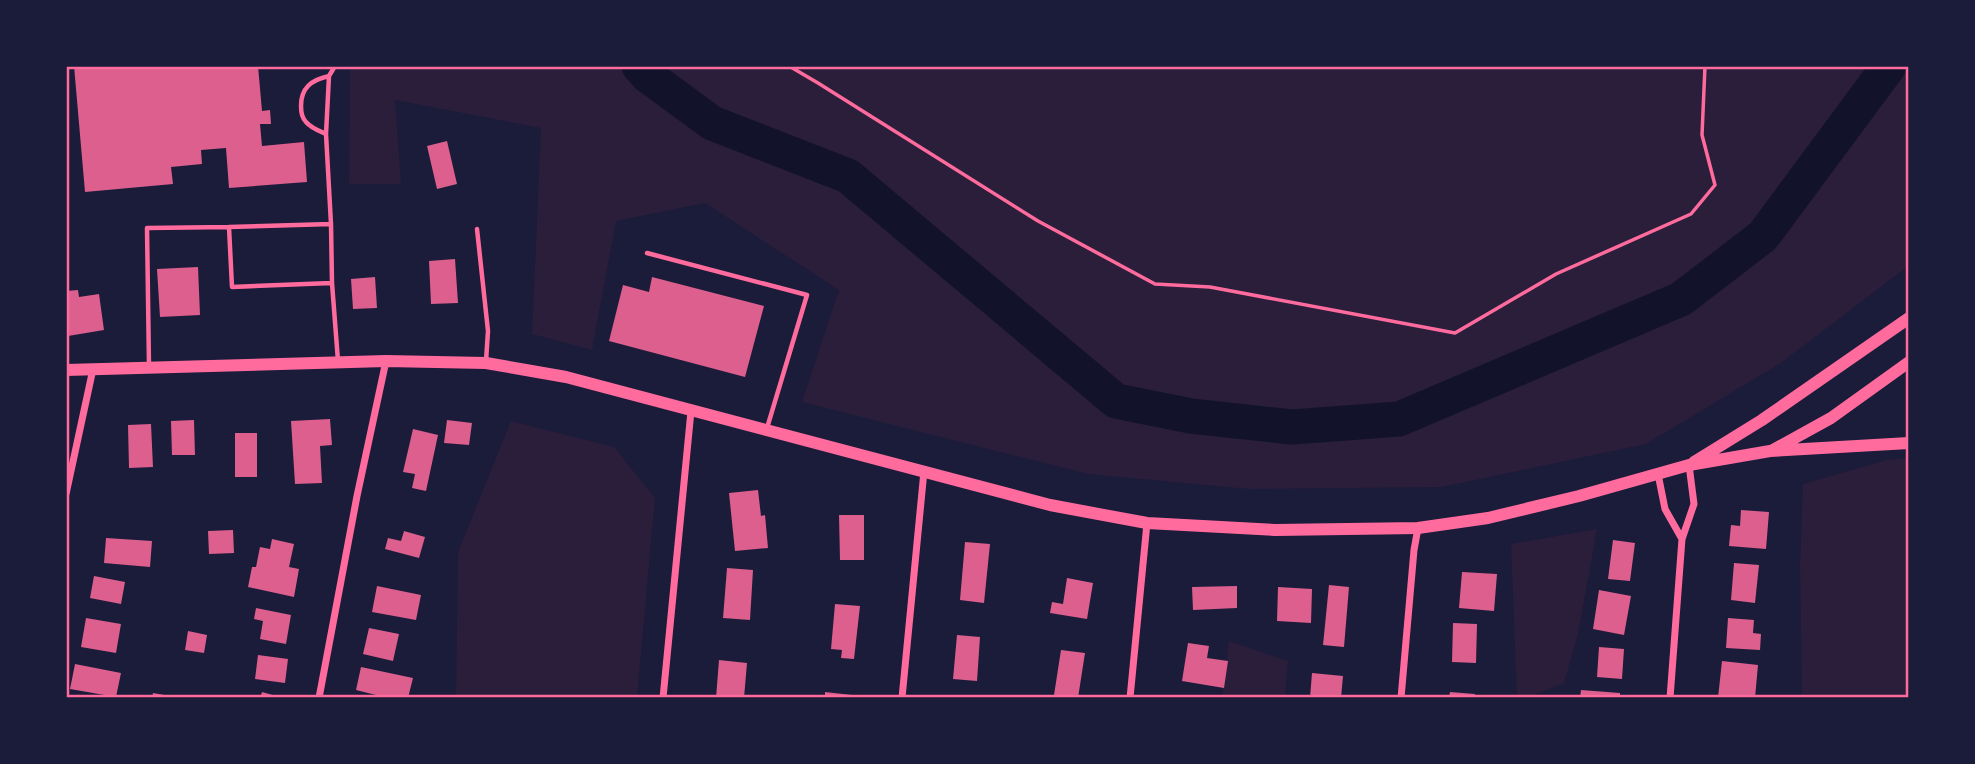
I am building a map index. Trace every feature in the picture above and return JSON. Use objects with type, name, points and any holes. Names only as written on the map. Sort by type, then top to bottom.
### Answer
[{"type":"main road","points":[[1689,465],[1762,419],[1909,318]]},
{"type":"main road","points":[[66,370],[386,361],[486,363],[566,377],[1050,505],[1147,523],[1275,530],[1418,528],[1488,518],[1689,465],[1770,452],[1909,443]]},
{"type":"main road","points":[[1770,452],[1831,418],[1909,362]]},
{"type":"street","points":[[320,698],[386,361]]},
{"type":"street","points":[[66,494],[93,369]]},
{"type":"street","points":[[663,698],[691,411]]},
{"type":"street","points":[[1670,698],[1682,538],[1694,504],[1689,465]]},
{"type":"street","points":[[902,698],[924,471]]},
{"type":"street","points":[[1658,474],[1665,509],[1682,538]]},
{"type":"street","points":[[1130,698],[1147,523]]},
{"type":"street","points":[[1401,698],[1418,528]]},
{"type":"lane","points":[[335,66],[329,76],[326,134],[338,362]]},
{"type":"lane","points":[[326,134],[303,121],[300,111],[301,95],[310,83],[329,76]]},
{"type":"lane","points":[[149,367],[147,228],[331,224]]},
{"type":"lane","points":[[229,227],[232,287],[332,283]]},
{"type":"lane","points":[[477,229],[488,331],[486,363]]},
{"type":"lane","points":[[647,253],[807,295],[766,430]]},
{"type":"path","points":[[789,66],[1038,221],[1155,284],[1210,287],[1455,333],[1556,274],[1692,214],[1714,185],[1702,135],[1704,66]]},
{"type":"shaded area","points":[[350,67],[1908,67],[1908,266],[1781,363],[1646,444],[1442,487],[1249,489],[1088,474],[802,402],[839,290],[705,203],[616,221],[592,350],[532,334],[541,128],[395,100],[401,184],[349,184]]},
{"type":"shaded area","points":[[511,421],[614,447],[655,498],[637,697],[456,697],[458,552]]},
{"type":"shaded area","points":[[1908,458],[1908,697],[1802,697],[1800,565],[1803,484],[1887,460]]},
{"type":"shaded area","points":[[1597,529],[1578,634],[1564,683],[1529,697],[1517,697],[1511,544]]},
{"type":"shaded area","points":[[1229,641],[1288,661],[1285,697],[1222,698]]},
{"type":"building","points":[[74,66],[258,66],[262,111],[270,110],[271,124],[260,124],[262,146],[304,142],[307,182],[229,188],[226,148],[201,150],[202,164],[171,167],[173,184],[85,192]]},
{"type":"building","points":[[447,141],[457,184],[437,189],[427,146]]},
{"type":"building","points":[[455,259],[458,303],[431,304],[429,261]]},
{"type":"building","points":[[198,267],[200,315],[160,317],[157,269]]},
{"type":"building","points":[[375,277],[377,308],[353,309],[351,279]]},
{"type":"building","points":[[652,277],[764,306],[745,377],[609,341],[623,285],[649,292]]},
{"type":"building","points":[[78,290],[79,297],[99,294],[104,330],[68,336],[66,291]]},
{"type":"building","points":[[330,419],[332,445],[320,446],[322,483],[295,484],[291,421]]},
{"type":"building","points":[[194,420],[195,455],[172,455],[171,421]]},
{"type":"building","points":[[447,420],[472,423],[469,445],[444,443]]},
{"type":"building","points":[[151,424],[153,467],[129,468],[128,425]]},
{"type":"building","points":[[413,429],[438,435],[426,491],[412,488],[415,474],[403,472]]},
{"type":"building","points":[[235,433],[257,433],[257,477],[235,477]]},
{"type":"building","points":[[758,490],[761,516],[765,515],[768,548],[735,551],[729,493]]},
{"type":"building","points":[[1741,510],[1769,512],[1766,549],[1729,546],[1731,525],[1740,526]]},
{"type":"building","points":[[839,515],[864,515],[864,560],[840,560]]},
{"type":"building","points":[[233,530],[234,553],[209,554],[208,531]]},
{"type":"building","points":[[404,531],[425,537],[419,558],[385,549],[388,538],[401,541]]},
{"type":"building","points":[[106,538],[152,541],[150,567],[104,563]]},
{"type":"building","points":[[272,539],[294,544],[289,567],[299,569],[294,597],[248,587],[260,547],[270,549]]},
{"type":"building","points":[[1613,540],[1635,543],[1630,581],[1608,579]]},
{"type":"building","points":[[965,542],[990,544],[984,603],[960,600]]},
{"type":"building","points":[[1734,563],[1759,565],[1755,603],[1731,600]]},
{"type":"building","points":[[727,568],[753,570],[750,620],[723,618]]},
{"type":"building","points":[[1462,572],[1497,574],[1494,611],[1459,608]]},
{"type":"building","points":[[94,576],[125,582],[121,604],[90,598]]},
{"type":"building","points":[[1067,578],[1093,583],[1087,619],[1050,613],[1052,602],[1063,604]]},
{"type":"building","points":[[1329,585],[1349,587],[1344,647],[1323,645]]},
{"type":"building","points":[[377,586],[421,595],[416,620],[372,612]]},
{"type":"building","points":[[1237,586],[1237,608],[1193,610],[1192,587]]},
{"type":"building","points":[[1278,587],[1312,589],[1311,623],[1277,621]]},
{"type":"building","points":[[1599,590],[1631,596],[1624,635],[1593,629]]},
{"type":"building","points":[[835,604],[860,606],[854,659],[841,658],[842,650],[831,649]]},
{"type":"building","points":[[256,608],[291,615],[286,644],[260,639],[263,621],[254,619]]},
{"type":"building","points":[[86,618],[121,624],[116,653],[81,647]]},
{"type":"building","points":[[1728,618],[1754,620],[1753,633],[1761,634],[1760,650],[1726,648]]},
{"type":"building","points":[[1453,623],[1477,624],[1476,663],[1452,662]]},
{"type":"building","points":[[369,628],[399,634],[393,661],[363,654]]},
{"type":"building","points":[[188,631],[207,635],[204,653],[185,650]]},
{"type":"building","points":[[957,635],[980,637],[977,681],[953,679]]},
{"type":"building","points":[[1188,643],[1209,646],[1207,658],[1228,661],[1224,688],[1182,681]]},
{"type":"building","points":[[1599,647],[1624,649],[1622,679],[1597,677]]},
{"type":"building","points":[[1061,650],[1085,653],[1078,698],[1054,695]]},
{"type":"building","points":[[258,655],[288,659],[285,683],[255,679]]},
{"type":"building","points":[[719,660],[747,663],[744,698],[716,698]]},
{"type":"building","points":[[1722,661],[1758,665],[1755,698],[1718,698]]},
{"type":"building","points":[[75,664],[121,673],[116,697],[70,689]]},
{"type":"building","points":[[361,667],[413,678],[408,698],[388,698],[356,690]]},
{"type":"building","points":[[1312,673],[1343,676],[1341,698],[1310,698]]},
{"type":"building","points":[[1581,690],[1620,693],[1620,698],[1580,698]]},
{"type":"building","points":[[262,692],[280,697],[280,698],[260,698]]},
{"type":"building","points":[[825,692],[852,695],[851,698],[825,698]]},
{"type":"building","points":[[1450,692],[1475,694],[1475,698],[1449,698]]},
{"type":"building","points":[[153,693],[170,696],[152,698]]},
{"type":"waterway","points":[[639,66],[648,76],[712,123],[848,176],[1116,401],[1191,416],[1292,427],[1399,419],[1681,299],[1763,236],[1889,66]]}]
